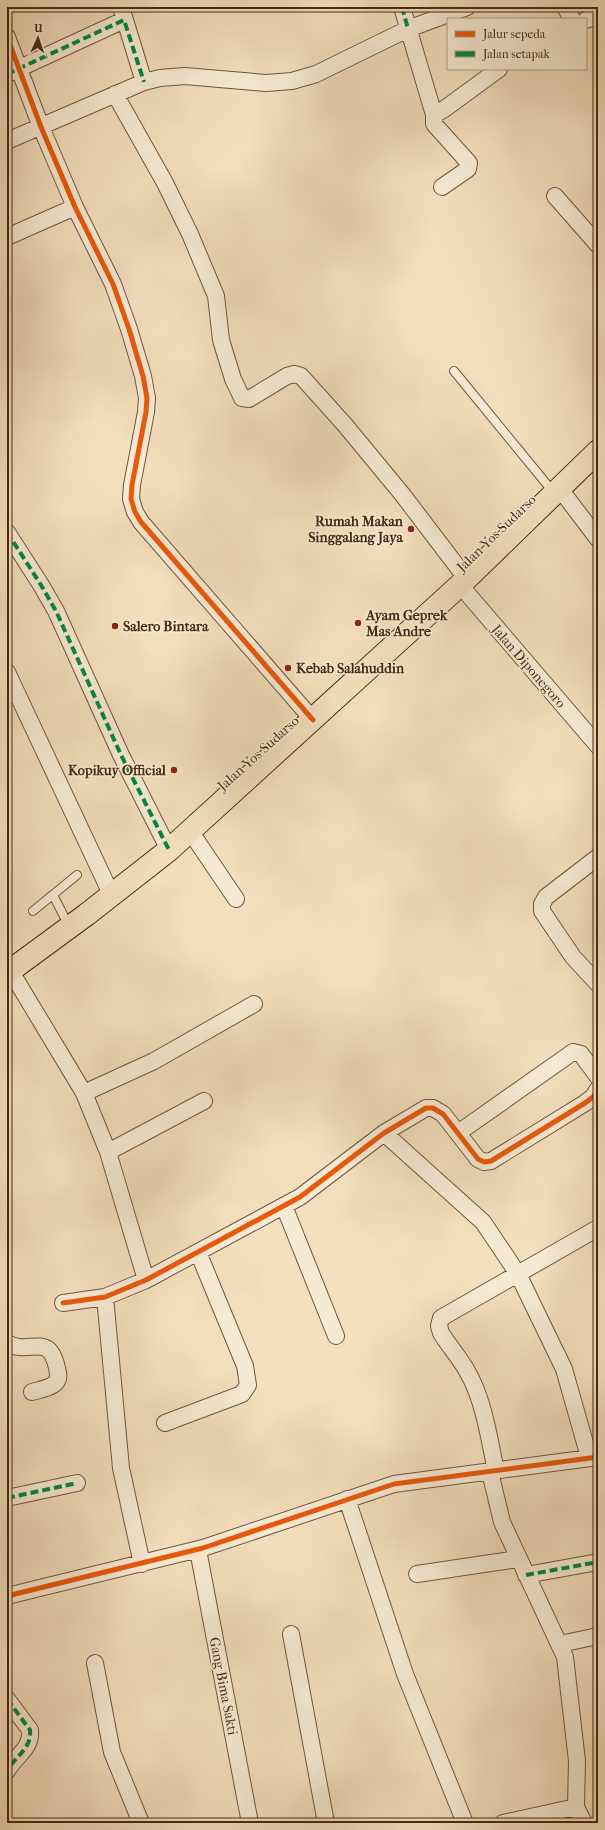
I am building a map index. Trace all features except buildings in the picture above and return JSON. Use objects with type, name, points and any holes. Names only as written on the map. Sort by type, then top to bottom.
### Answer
[{"type":"highway","name":"Jalan Yos Sudarso","points":[[8,969],[70,927],[112,896],[169,850],[463,582],[598,451]]},
{"type":"street","points":[[402,7],[434,115],[434,124],[469,163],[468,169],[442,187]]},
{"type":"street","points":[[7,141],[144,82],[160,78],[185,76],[266,83],[292,81],[316,74],[408,29],[467,7]]},
{"type":"street","points":[[565,7],[571,18]]},
{"type":"street","points":[[13,72],[122,14],[144,82]]},
{"type":"street","points":[[587,20],[598,16]]},
{"type":"street","points":[[7,37],[13,72],[41,127],[75,207],[113,284],[129,329],[145,387],[146,412],[132,485],[131,499],[135,512],[141,522],[313,720]]},
{"type":"street","points":[[434,115],[498,70]]},
{"type":"street","name":"Jalan Diponegoro","points":[[115,94],[168,189],[190,234],[216,296],[221,340],[232,379],[242,398],[249,399],[287,376],[294,374],[301,376],[360,442],[402,494],[463,582],[598,746]]},
{"type":"street","points":[[555,196],[598,246]]},
{"type":"street","points":[[7,237],[75,207]]},
{"type":"street","points":[[557,491],[598,539]]},
{"type":"street","points":[[7,532],[42,585],[56,611],[121,755],[169,850]]},
{"type":"street","points":[[7,672],[112,896]]},
{"type":"street","points":[[190,831],[236,899]]},
{"type":"street","points":[[598,857],[546,897],[542,904],[542,911],[569,952],[598,984]]},
{"type":"street","points":[[8,969],[84,1093],[108,1152],[146,1280]]},
{"type":"street","points":[[84,1093],[154,1061],[254,1004]]},
{"type":"street","points":[[458,1133],[573,1052],[581,1054],[598,1077]]},
{"type":"street","points":[[62,1303],[106,1297],[146,1280],[284,1206],[313,1188],[384,1133],[420,1111],[433,1108],[443,1114],[478,1159],[484,1162],[491,1161],[585,1103],[593,1097],[598,1089]]},
{"type":"street","points":[[108,1152],[204,1102]]},
{"type":"street","points":[[7,1596],[198,1550],[347,1499],[399,1483],[594,1457],[564,1369],[518,1274],[483,1222],[384,1133]]},
{"type":"street","points":[[284,1206],[336,1336]]},
{"type":"street","points":[[584,1823],[576,1807],[578,1782],[567,1664],[560,1644],[518,1559],[502,1522],[481,1407],[476,1391],[467,1371],[440,1333],[439,1326],[441,1318],[452,1311],[598,1228]]},
{"type":"street","points":[[165,1423],[242,1394],[248,1385],[245,1366],[198,1252]]},
{"type":"street","points":[[106,1297],[121,1468],[142,1564]]},
{"type":"street","points":[[7,1343],[18,1347],[43,1346],[49,1348],[59,1374],[58,1380],[54,1385],[32,1392]]},
{"type":"street","points":[[7,1498],[77,1483]]},
{"type":"street","points":[[347,1499],[405,1674],[465,1823]]},
{"type":"street","name":"Gang Bima Sakti","points":[[198,1550],[250,1823]]},
{"type":"street","points":[[417,1574],[518,1559]]},
{"type":"street","points":[[526,1575],[598,1562]]},
{"type":"street","points":[[290,1634],[326,1823]]},
{"type":"street","points":[[560,1644],[598,1636]]},
{"type":"street","points":[[95,1663],[112,1752],[141,1823]]},
{"type":"street","points":[[7,1699],[30,1730],[30,1740],[26,1749],[7,1771]]},
{"type":"street","points":[[506,1823],[576,1807]]},
{"type":"lane","points":[[454,371],[557,491]]},
{"type":"lane","points":[[33,911],[77,875]]},
{"type":"lane","points":[[53,894],[70,927]]},
{"type":"marked path","points":[[402,7],[408,29]]},
{"type":"marked path","points":[[7,74],[124,20],[144,82]]},
{"type":"marked path","points":[[7,532],[56,611],[121,755],[169,850]]},
{"type":"marked path","points":[[7,1498],[77,1483]]},
{"type":"marked path","points":[[526,1575],[598,1562]]},
{"type":"marked path","points":[[7,1699],[30,1730],[30,1737],[26,1747],[7,1771]]},
{"type":"cycle path","points":[[7,37],[41,127],[75,207],[113,284],[129,329],[143,376],[147,398],[146,412],[132,485],[131,499],[135,512],[141,522],[313,720]]},
{"type":"cycle path","points":[[63,1303],[105,1297],[146,1280],[300,1197],[384,1133],[426,1108],[433,1108],[443,1114],[478,1159],[484,1162],[491,1161],[585,1103],[593,1097],[598,1089]]},
{"type":"cycle path","points":[[7,1596],[203,1548],[394,1484],[598,1457]]},
{"type":"place","name":"Rumah Makan Singgalang Jaya","points":[[411,529]]},
{"type":"place","name":"Ayam Geprek Mas Andre","points":[[358,623]]},
{"type":"place","name":"Salero Bintara","points":[[115,626]]},
{"type":"place","name":"Kebab Salahuddin","points":[[288,668]]},
{"type":"place","name":"Kopikuy Official","points":[[174,770]]}]
